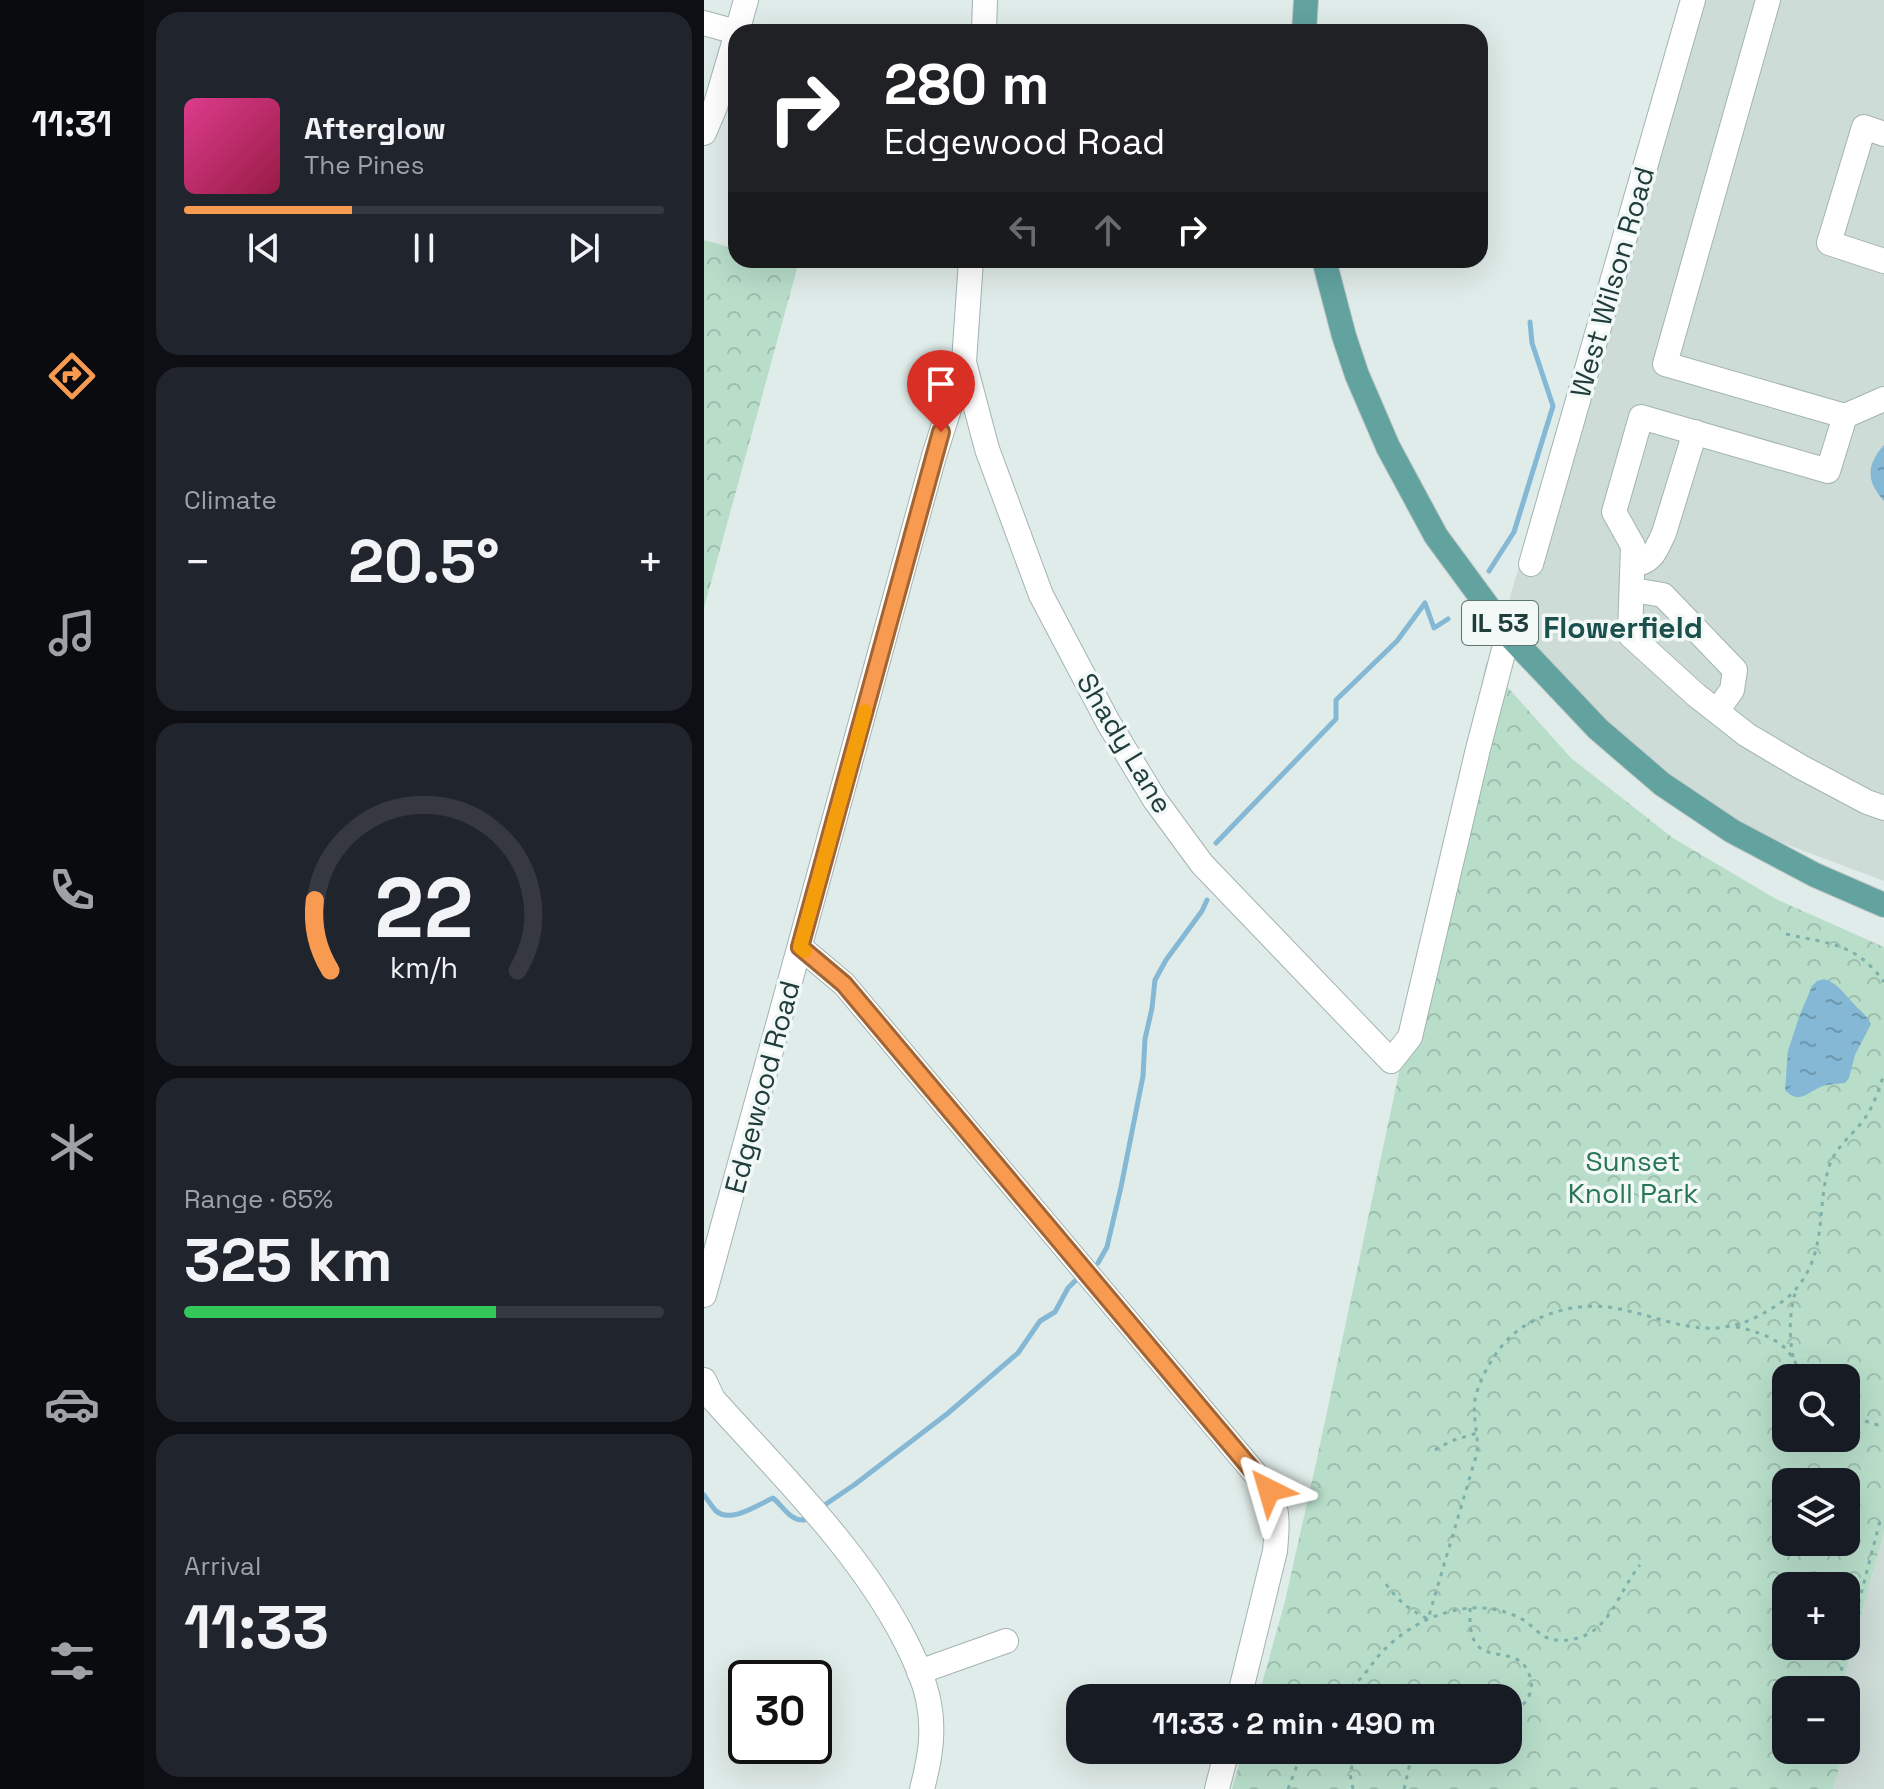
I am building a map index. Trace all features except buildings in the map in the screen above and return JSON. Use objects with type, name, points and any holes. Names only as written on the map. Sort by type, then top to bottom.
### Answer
[{"type":"main road","points":[[1304,24],[1306,0]]},
{"type":"main road","name":"IL 53","points":[[1326,268],[1357,375],[1388,447],[1436,536],[1508,634],[1598,729],[1662,784],[1732,831],[1815,875],[1884,905]]},
{"type":"street","points":[[739,24],[746,0]]},
{"type":"street","points":[[984,24],[985,0]]},
{"type":"street","name":"West Wilson Road","points":[[1531,564],[1693,0]]},
{"type":"street","points":[[1768,0],[1665,364],[1845,416],[1884,399]]},
{"type":"street","points":[[704,23],[728,30]]},
{"type":"street","points":[[704,133],[728,61]]},
{"type":"street","points":[[1884,134],[1864,127],[1829,243],[1884,260]]},
{"type":"street","points":[[964,362],[970,268]]},
{"type":"street","name":"Edgewood Road","points":[[704,1295],[934,456],[964,362]]},
{"type":"street","name":"Shady Lane","points":[[964,362],[987,449],[1041,595],[1108,722],[1155,800],[1202,864],[1391,1061],[1410,1037],[1508,634]]},
{"type":"street","points":[[1845,416],[1828,471],[1641,417],[1614,512],[1633,546],[1630,635],[1696,695],[1747,735],[1801,767],[1884,808]]},
{"type":"street","points":[[1633,564],[1650,560],[1658,546],[1695,432]]},
{"type":"street","points":[[1633,590],[1663,595],[1735,670],[1732,690],[1717,711]]},
{"type":"street","points":[[800,947],[844,984],[1269,1490],[1276,1505],[1275,1551],[1242,1684]]},
{"type":"street","points":[[704,1380],[713,1399],[844,1545],[889,1610],[928,1698],[932,1732],[929,1763],[922,1789]]},
{"type":"street","points":[[919,1672],[1006,1641]]},
{"type":"street","points":[[1217,1789],[1223,1764]]},
{"type":"path","points":[[1786,934],[1845,948],[1859,955],[1884,982]]},
{"type":"path","points":[[1794,1361],[1790,1341],[1791,1306],[1808,1270],[1821,1231],[1829,1166],[1872,1107],[1884,1074]]},
{"type":"path","points":[[1732,1327],[1769,1310],[1796,1290]]},
{"type":"path","points":[[1428,1619],[1477,1453],[1474,1407],[1481,1379],[1513,1333],[1545,1316],[1572,1309],[1606,1307],[1687,1328],[1748,1329],[1777,1342],[1787,1350],[1796,1364]]},
{"type":"path","points":[[1860,1419],[1884,1427]]},
{"type":"path","points":[[1435,1450],[1477,1433]]},
{"type":"path","points":[[1840,1676],[1880,1521]]},
{"type":"path","points":[[1353,1684],[1396,1638],[1428,1619],[1470,1608],[1505,1611],[1554,1640],[1578,1638],[1600,1626],[1640,1565]]},
{"type":"path","points":[[1386,1584],[1407,1608],[1428,1619]]},
{"type":"path","points":[[1470,1608],[1470,1625],[1476,1644],[1482,1649],[1517,1658],[1531,1677],[1532,1688],[1522,1705]]},
{"type":"path","points":[[1288,1789],[1298,1764]]},
{"type":"path","points":[[1352,1764],[1350,1774],[1353,1789]]},
{"type":"path","points":[[1404,1789],[1410,1764]]},
{"type":"shaded area","points":[[1686,0],[1884,0],[1884,881],[1751,831],[1666,772],[1590,706],[1505,614]]},
{"type":"shaded area","points":[[1884,1532],[1884,1789],[1833,1789],[1840,1764],[1860,1764],[1860,1676],[1845,1676],[1849,1660],[1860,1660],[1860,1620]]},
{"type":"green space","points":[[704,240],[728,247],[728,268],[797,268],[704,608]]},
{"type":"green space","name":"Sunset Knoll Park","points":[[1486,663],[1571,758],[1673,838],[1776,899],[1884,947],[1884,1532],[1860,1620],[1860,1572],[1772,1572],[1772,1660],[1849,1660],[1845,1676],[1772,1676],[1772,1764],[1840,1764],[1833,1789],[1232,1789],[1239,1764],[1522,1764],[1522,1684],[1262,1684],[1285,1601]]},
{"type":"water","points":[[1884,445],[1884,501],[1874,487],[1870,473],[1874,459]]},
{"type":"water","points":[[1824,979],[1840,989],[1871,1024],[1845,1083],[1823,1086],[1795,1097],[1785,1090],[1788,1051],[1812,986]]},
{"type":"waterway","points":[[1489,571],[1514,532],[1553,406],[1532,343],[1530,322]]},
{"type":"waterway","points":[[1216,843],[1336,719],[1336,700],[1397,641],[1425,603],[1434,628],[1448,619]]},
{"type":"waterway","points":[[1098,1263],[1107,1247],[1121,1187],[1143,1076],[1145,1039],[1155,980],[1207,900]]},
{"type":"waterway","points":[[826,1504],[947,1414],[1018,1353],[1040,1321],[1055,1312],[1076,1280]]},
{"type":"waterway","points":[[704,1495],[722,1514],[745,1512],[773,1498],[791,1516],[804,1520]]},
{"type":"slow traffic","points":[[805,951],[800,947],[865,711]]},
{"type":"district","name":"Flowerfield","points":[[1623,628]]},
{"type":"route","points":[[941,432],[800,947],[844,984],[1269,1490]]}]
